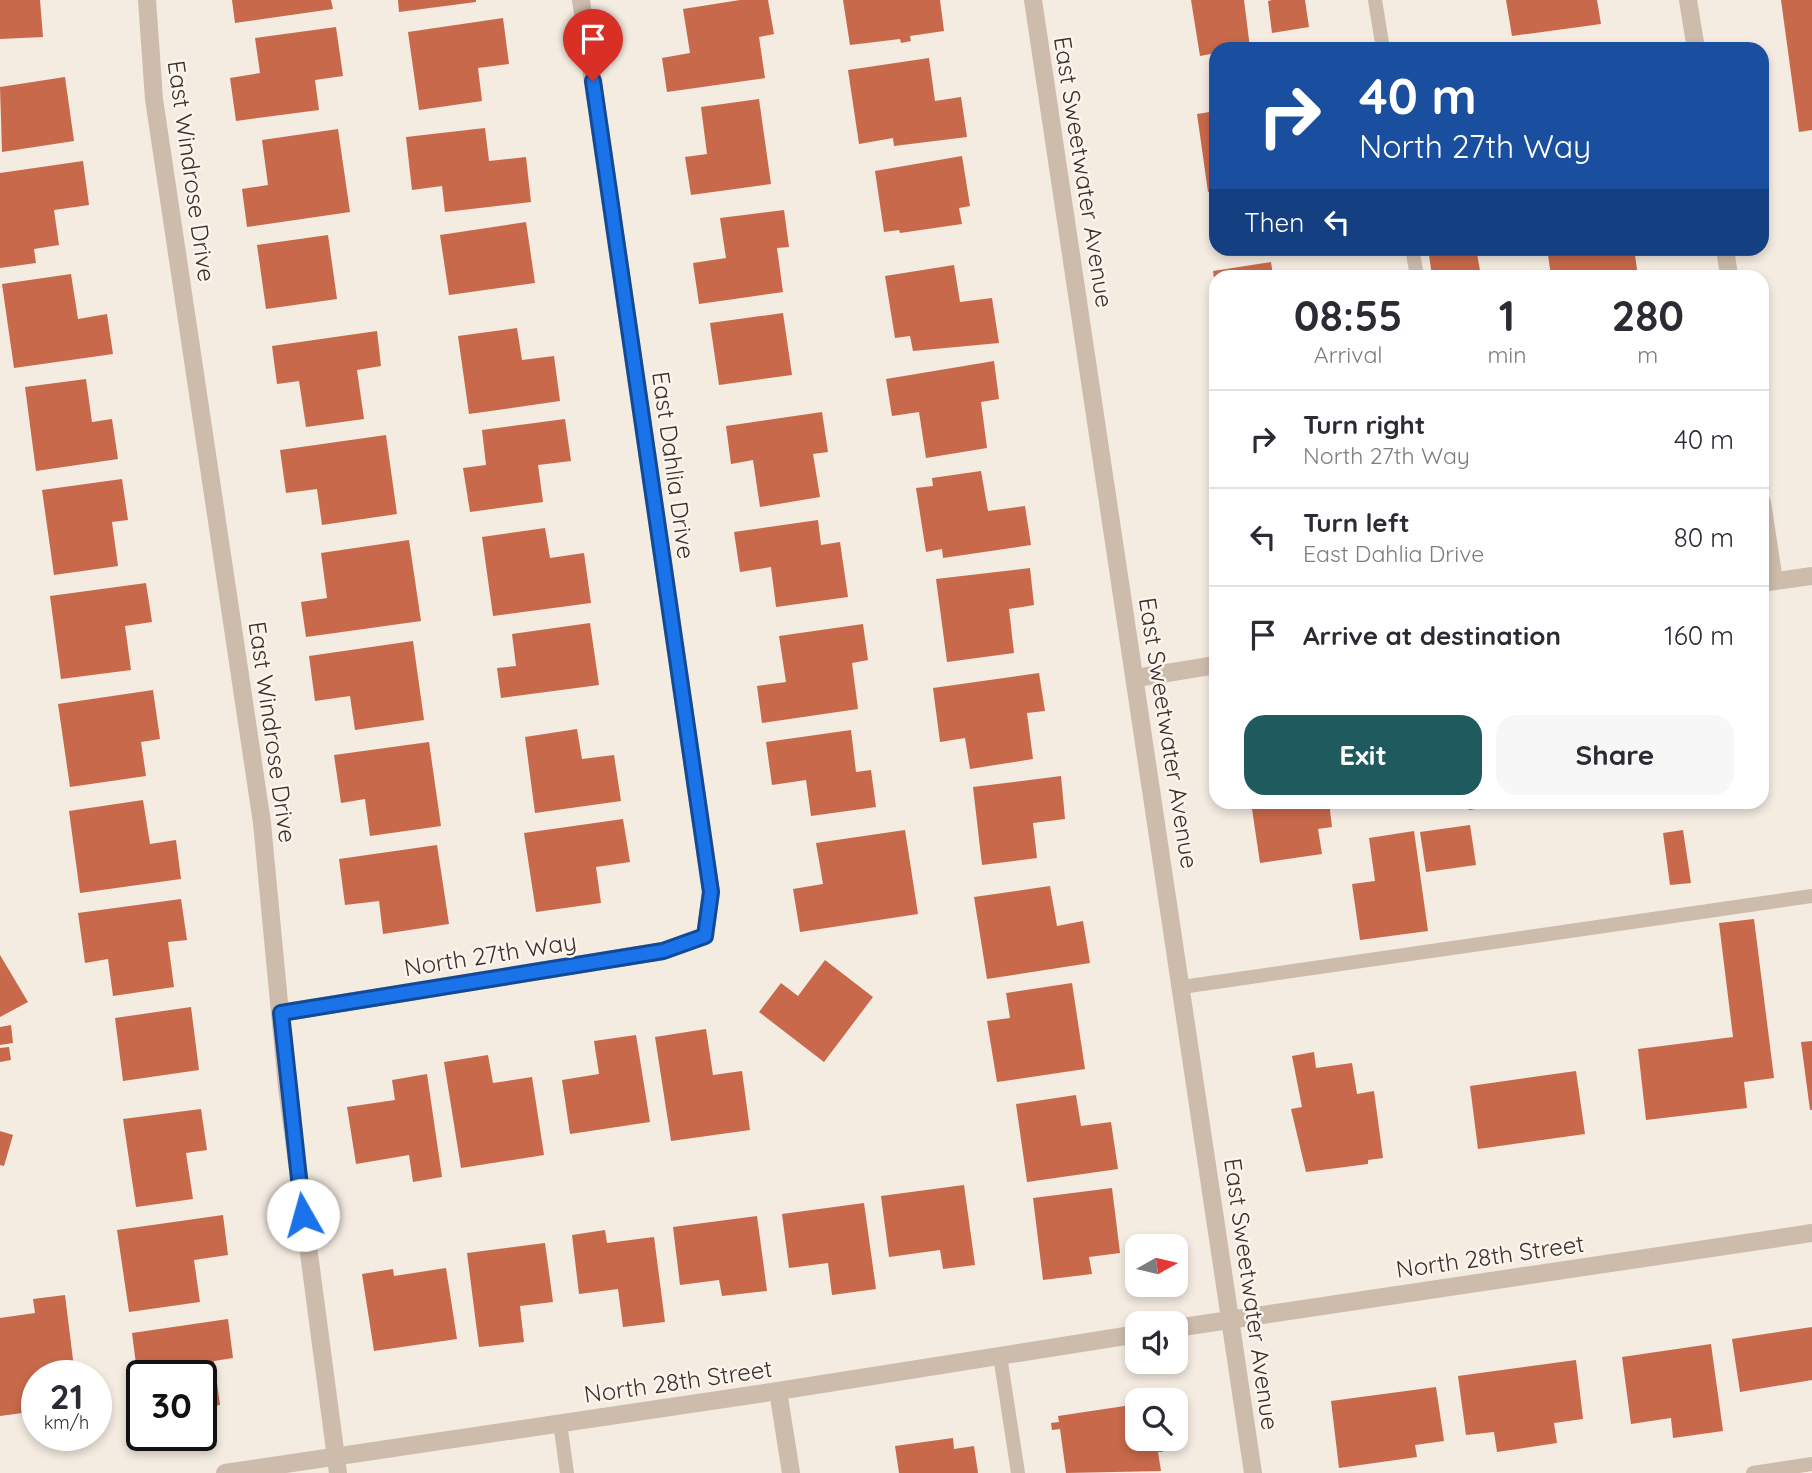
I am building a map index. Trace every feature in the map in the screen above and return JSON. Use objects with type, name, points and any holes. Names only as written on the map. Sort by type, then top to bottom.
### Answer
[{"type":"street","name":"East Windrose Drive","points":[[147,0],[154,99],[262,823],[289,1100],[337,1465]]},
{"type":"street","name":"East Dahlia Drive","points":[[581,0],[711,892],[705,936]]},
{"type":"street","name":"East Sweetwater Avenue","points":[[1033,0],[1253,1473]]},
{"type":"street","points":[[1688,0],[1695,42]]},
{"type":"street","points":[[1769,582],[1812,576]]},
{"type":"street","points":[[1136,678],[1209,665]]},
{"type":"street","name":"North 27th Way","points":[[281,1013],[663,951],[705,936]]},
{"type":"street","name":"North 28th Street","points":[[1188,1326],[1812,1233]]},
{"type":"street","name":"North 28th Street","points":[[225,1473],[337,1465],[560,1423],[1125,1336]]},
{"type":"street","points":[[778,1391],[791,1473]]},
{"type":"lane","points":[[1375,0],[1382,42]]},
{"type":"lane","points":[[1182,987],[1812,896]]},
{"type":"lane","points":[[1000,1356],[1018,1473]]},
{"type":"lane","points":[[560,1423],[567,1473]]},
{"type":"lane","points":[[1754,1473],[1812,1464]]},
{"type":"building","points":[[0,0],[40,0],[43,37],[0,39]]},
{"type":"building","points":[[232,0],[331,0],[333,9],[235,23]]},
{"type":"building","points":[[398,0],[476,0],[476,2],[399,12]]},
{"type":"building","points":[[740,0],[768,0],[774,34],[759,37],[765,78],[667,92],[662,58],[690,53],[683,9]]},
{"type":"building","points":[[843,0],[940,0],[944,31],[910,36],[911,41],[901,43],[900,39],[850,45]]},
{"type":"building","points":[[1191,0],[1244,0],[1249,42],[1209,42],[1209,54],[1200,56]]},
{"type":"building","points":[[1305,0],[1309,27],[1272,33],[1268,1]]},
{"type":"building","points":[[1506,0],[1597,0],[1601,24],[1512,36]]},
{"type":"building","points":[[1781,0],[1812,0],[1812,130],[1799,132]]},
{"type":"building","points":[[503,18],[509,64],[478,68],[482,101],[419,110],[408,32]]},
{"type":"building","points":[[336,27],[343,76],[315,80],[319,110],[236,121],[230,78],[260,73],[255,38]]},
{"type":"building","points":[[929,58],[935,101],[961,97],[967,137],[894,146],[893,138],[859,144],[848,70]]},
{"type":"building","points":[[65,77],[74,141],[2,152],[0,87]]},
{"type":"building","points":[[759,99],[771,184],[691,195],[685,157],[707,154],[701,107]]},
{"type":"building","points":[[1209,112],[1209,192],[1208,192],[1197,114]]},
{"type":"building","points":[[485,128],[489,161],[526,157],[531,202],[445,212],[442,186],[412,190],[406,137]]},
{"type":"building","points":[[338,129],[350,212],[247,227],[242,189],[268,185],[262,140]]},
{"type":"building","points":[[962,156],[970,206],[959,208],[962,224],[900,233],[899,230],[884,232],[875,171]]},
{"type":"building","points":[[83,161],[89,205],[54,210],[59,245],[34,249],[36,263],[0,268],[0,173]]},
{"type":"building","points":[[784,210],[789,247],[777,248],[783,292],[699,304],[693,263],[726,258],[720,218]]},
{"type":"building","points":[[526,222],[535,283],[449,295],[440,235]]},
{"type":"building","points":[[328,235],[337,299],[266,309],[257,245]]},
{"type":"building","points":[[1429,256],[1477,256],[1480,270],[1431,270]]},
{"type":"building","points":[[1548,256],[1635,256],[1637,270],[1550,270]]},
{"type":"building","points":[[1271,262],[1272,270],[1219,270]]},
{"type":"building","points":[[954,265],[960,302],[992,298],[999,343],[913,351],[910,336],[895,338],[885,276]]},
{"type":"building","points":[[71,274],[78,319],[107,314],[113,354],[14,368],[2,284]]},
{"type":"building","points":[[783,313],[792,375],[719,385],[710,323]]},
{"type":"building","points":[[517,328],[522,360],[554,356],[560,401],[469,414],[458,336]]},
{"type":"building","points":[[377,331],[381,366],[357,370],[364,419],[306,427],[299,381],[277,384],[272,346]]},
{"type":"building","points":[[994,361],[999,399],[981,402],[987,448],[926,458],[919,412],[892,416],[886,379]]},
{"type":"building","points":[[86,379],[92,422],[112,419],[118,459],[36,471],[25,387]]},
{"type":"building","points":[[822,412],[828,452],[813,454],[820,497],[760,507],[753,460],[731,464],[726,426]]},
{"type":"building","points":[[565,419],[571,461],[538,465],[543,502],[470,512],[463,468],[486,465],[482,430]]},
{"type":"building","points":[[386,435],[397,514],[322,525],[317,489],[286,493],[280,450]]},
{"type":"building","points":[[981,471],[988,511],[1025,506],[1031,545],[943,558],[942,549],[926,552],[916,488],[933,486],[932,478]]},
{"type":"building","points":[[122,479],[128,520],[112,522],[118,566],[54,575],[42,490]]},
{"type":"building","points":[[818,520],[821,545],[840,542],[848,597],[776,607],[771,567],[740,572],[734,532]]},
{"type":"building","points":[[545,528],[550,558],[584,553],[591,603],[493,616],[482,537]]},
{"type":"building","points":[[409,540],[421,621],[306,637],[301,602],[327,598],[321,553]]},
{"type":"building","points":[[1030,568],[1034,605],[1009,609],[1014,653],[947,662],[936,579]]},
{"type":"building","points":[[146,583],[152,622],[125,626],[131,670],[61,679],[50,596]]},
{"type":"building","points":[[590,623],[599,685],[501,698],[497,668],[516,666],[512,634]]},
{"type":"building","points":[[863,624],[868,660],[852,663],[858,709],[762,723],[757,686],[786,682],[779,636]]},
{"type":"building","points":[[413,641],[424,720],[355,730],[350,696],[315,701],[309,656]]},
{"type":"building","points":[[1039,673],[1045,711],[1027,713],[1033,759],[970,769],[965,738],[940,742],[933,688]]},
{"type":"building","points":[[153,690],[160,739],[141,742],[146,776],[70,787],[58,704]]},
{"type":"building","points":[[577,729],[582,759],[614,755],[621,801],[535,813],[525,737]]},
{"type":"building","points":[[851,730],[856,772],[871,770],[876,807],[811,816],[806,780],[772,785],[766,742]]},
{"type":"building","points":[[429,742],[441,826],[370,836],[365,799],[341,803],[334,755]]},
{"type":"building","points":[[1061,776],[1065,819],[1033,823],[1037,858],[982,865],[973,787]]},
{"type":"building","points":[[143,800],[150,844],[176,840],[181,879],[80,893],[69,811]]},
{"type":"building","points":[[1252,809],[1330,809],[1332,827],[1318,829],[1322,854],[1260,863]]},
{"type":"building","points":[[623,819],[630,862],[596,867],[601,903],[536,912],[524,833]]},
{"type":"building","points":[[1470,825],[1476,865],[1426,872],[1420,832]]},
{"type":"building","points":[[905,830],[918,914],[800,932],[793,889],[823,884],[816,843]]},
{"type":"building","points":[[1683,830],[1691,883],[1670,885],[1663,833]]},
{"type":"building","points":[[1414,831],[1428,931],[1360,940],[1352,884],[1375,881],[1369,838]]},
{"type":"building","points":[[437,845],[449,924],[383,934],[379,901],[345,905],[339,859]]},
{"type":"building","points":[[1050,886],[1057,926],[1083,921],[1090,963],[987,979],[974,897]]},
{"type":"building","points":[[181,899],[187,940],[168,942],[174,987],[113,996],[108,959],[85,963],[78,913]]},
{"type":"building","points":[[1754,919],[1774,1078],[1744,1082],[1747,1108],[1646,1120],[1638,1049],[1733,1037],[1719,923]]},
{"type":"building","points":[[0,955],[28,1002],[0,1017]]},
{"type":"building","points":[[825,960],[873,997],[824,1062],[759,1012],[781,983],[798,996]]},
{"type":"building","points":[[1072,983],[1085,1069],[997,1082],[987,1021],[1010,1018],[1006,993]]},
{"type":"building","points":[[191,1007],[199,1070],[123,1081],[115,1018]]},
{"type":"building","points":[[11,1025],[13,1043],[0,1045],[0,1027]]},
{"type":"building","points":[[706,1029],[713,1075],[742,1071],[750,1130],[671,1141],[655,1037]]},
{"type":"building","points":[[636,1035],[650,1122],[570,1134],[562,1080],[599,1074],[594,1041]]},
{"type":"building","points":[[1812,1041],[1812,1110],[1810,1110],[1801,1042]]},
{"type":"building","points":[[9,1047],[11,1060],[0,1062],[0,1048]]},
{"type":"building","points":[[1314,1052],[1316,1068],[1352,1063],[1357,1094],[1374,1091],[1383,1158],[1368,1160],[1368,1164],[1306,1172],[1291,1109],[1302,1107],[1292,1056]]},
{"type":"building","points":[[488,1055],[493,1083],[532,1077],[544,1155],[461,1168],[444,1062]]},
{"type":"building","points":[[1576,1071],[1585,1134],[1478,1149],[1470,1086]]},
{"type":"building","points":[[427,1074],[442,1177],[413,1182],[409,1155],[356,1164],[347,1107],[395,1100],[392,1080]]},
{"type":"building","points":[[1076,1095],[1081,1126],[1111,1122],[1118,1169],[1027,1182],[1016,1104]]},
{"type":"building","points":[[201,1109],[207,1150],[186,1153],[193,1199],[136,1207],[123,1119]]},
{"type":"building","points":[[0,1131],[13,1135],[4,1166],[0,1165]]},
{"type":"building","points":[[964,1185],[975,1265],[943,1269],[940,1250],[889,1257],[881,1196]]},
{"type":"building","points":[[1112,1188],[1120,1253],[1089,1257],[1092,1274],[1043,1280],[1033,1198]]},
{"type":"building","points":[[864,1203],[876,1289],[832,1295],[828,1263],[789,1268],[782,1214]]},
{"type":"building","points":[[223,1215],[228,1255],[194,1260],[200,1302],[129,1312],[117,1230]]},
{"type":"building","points":[[757,1216],[767,1291],[722,1296],[719,1280],[680,1285],[673,1227]]},
{"type":"building","points":[[605,1230],[607,1243],[654,1237],[665,1322],[623,1327],[618,1289],[579,1294],[572,1235]]},
{"type":"building","points":[[545,1243],[553,1302],[520,1306],[524,1342],[479,1347],[467,1253]]},
{"type":"building","points":[[446,1268],[457,1339],[374,1351],[362,1274],[393,1269],[394,1276]]},
{"type":"building","points":[[65,1295],[73,1360],[21,1360],[21,1413],[0,1416],[0,1318],[35,1313],[33,1299]]},
{"type":"building","points":[[228,1319],[233,1358],[217,1361],[135,1360],[132,1333]]},
{"type":"building","points":[[1812,1327],[1812,1380],[1740,1392],[1732,1339]]},
{"type":"building","points":[[1711,1344],[1723,1431],[1673,1438],[1671,1418],[1631,1424],[1622,1357]]},
{"type":"building","points":[[1576,1360],[1583,1419],[1554,1423],[1557,1443],[1497,1452],[1494,1432],[1466,1435],[1458,1376]]},
{"type":"building","points":[[217,1383],[220,1405],[217,1405]]},
{"type":"building","points":[[1436,1387],[1444,1441],[1415,1445],[1417,1457],[1339,1468],[1331,1401]]},
{"type":"building","points":[[1125,1406],[1125,1451],[1163,1451],[1158,1452],[1161,1471],[1066,1473],[1060,1429],[1052,1430],[1051,1423],[1059,1422],[1058,1416]]},
{"type":"building","points":[[953,1438],[954,1449],[974,1446],[978,1473],[899,1473],[895,1446]]},
{"type":"route","points":[[303,1215],[281,1013],[663,951],[705,936],[711,892],[593,81]]}]
